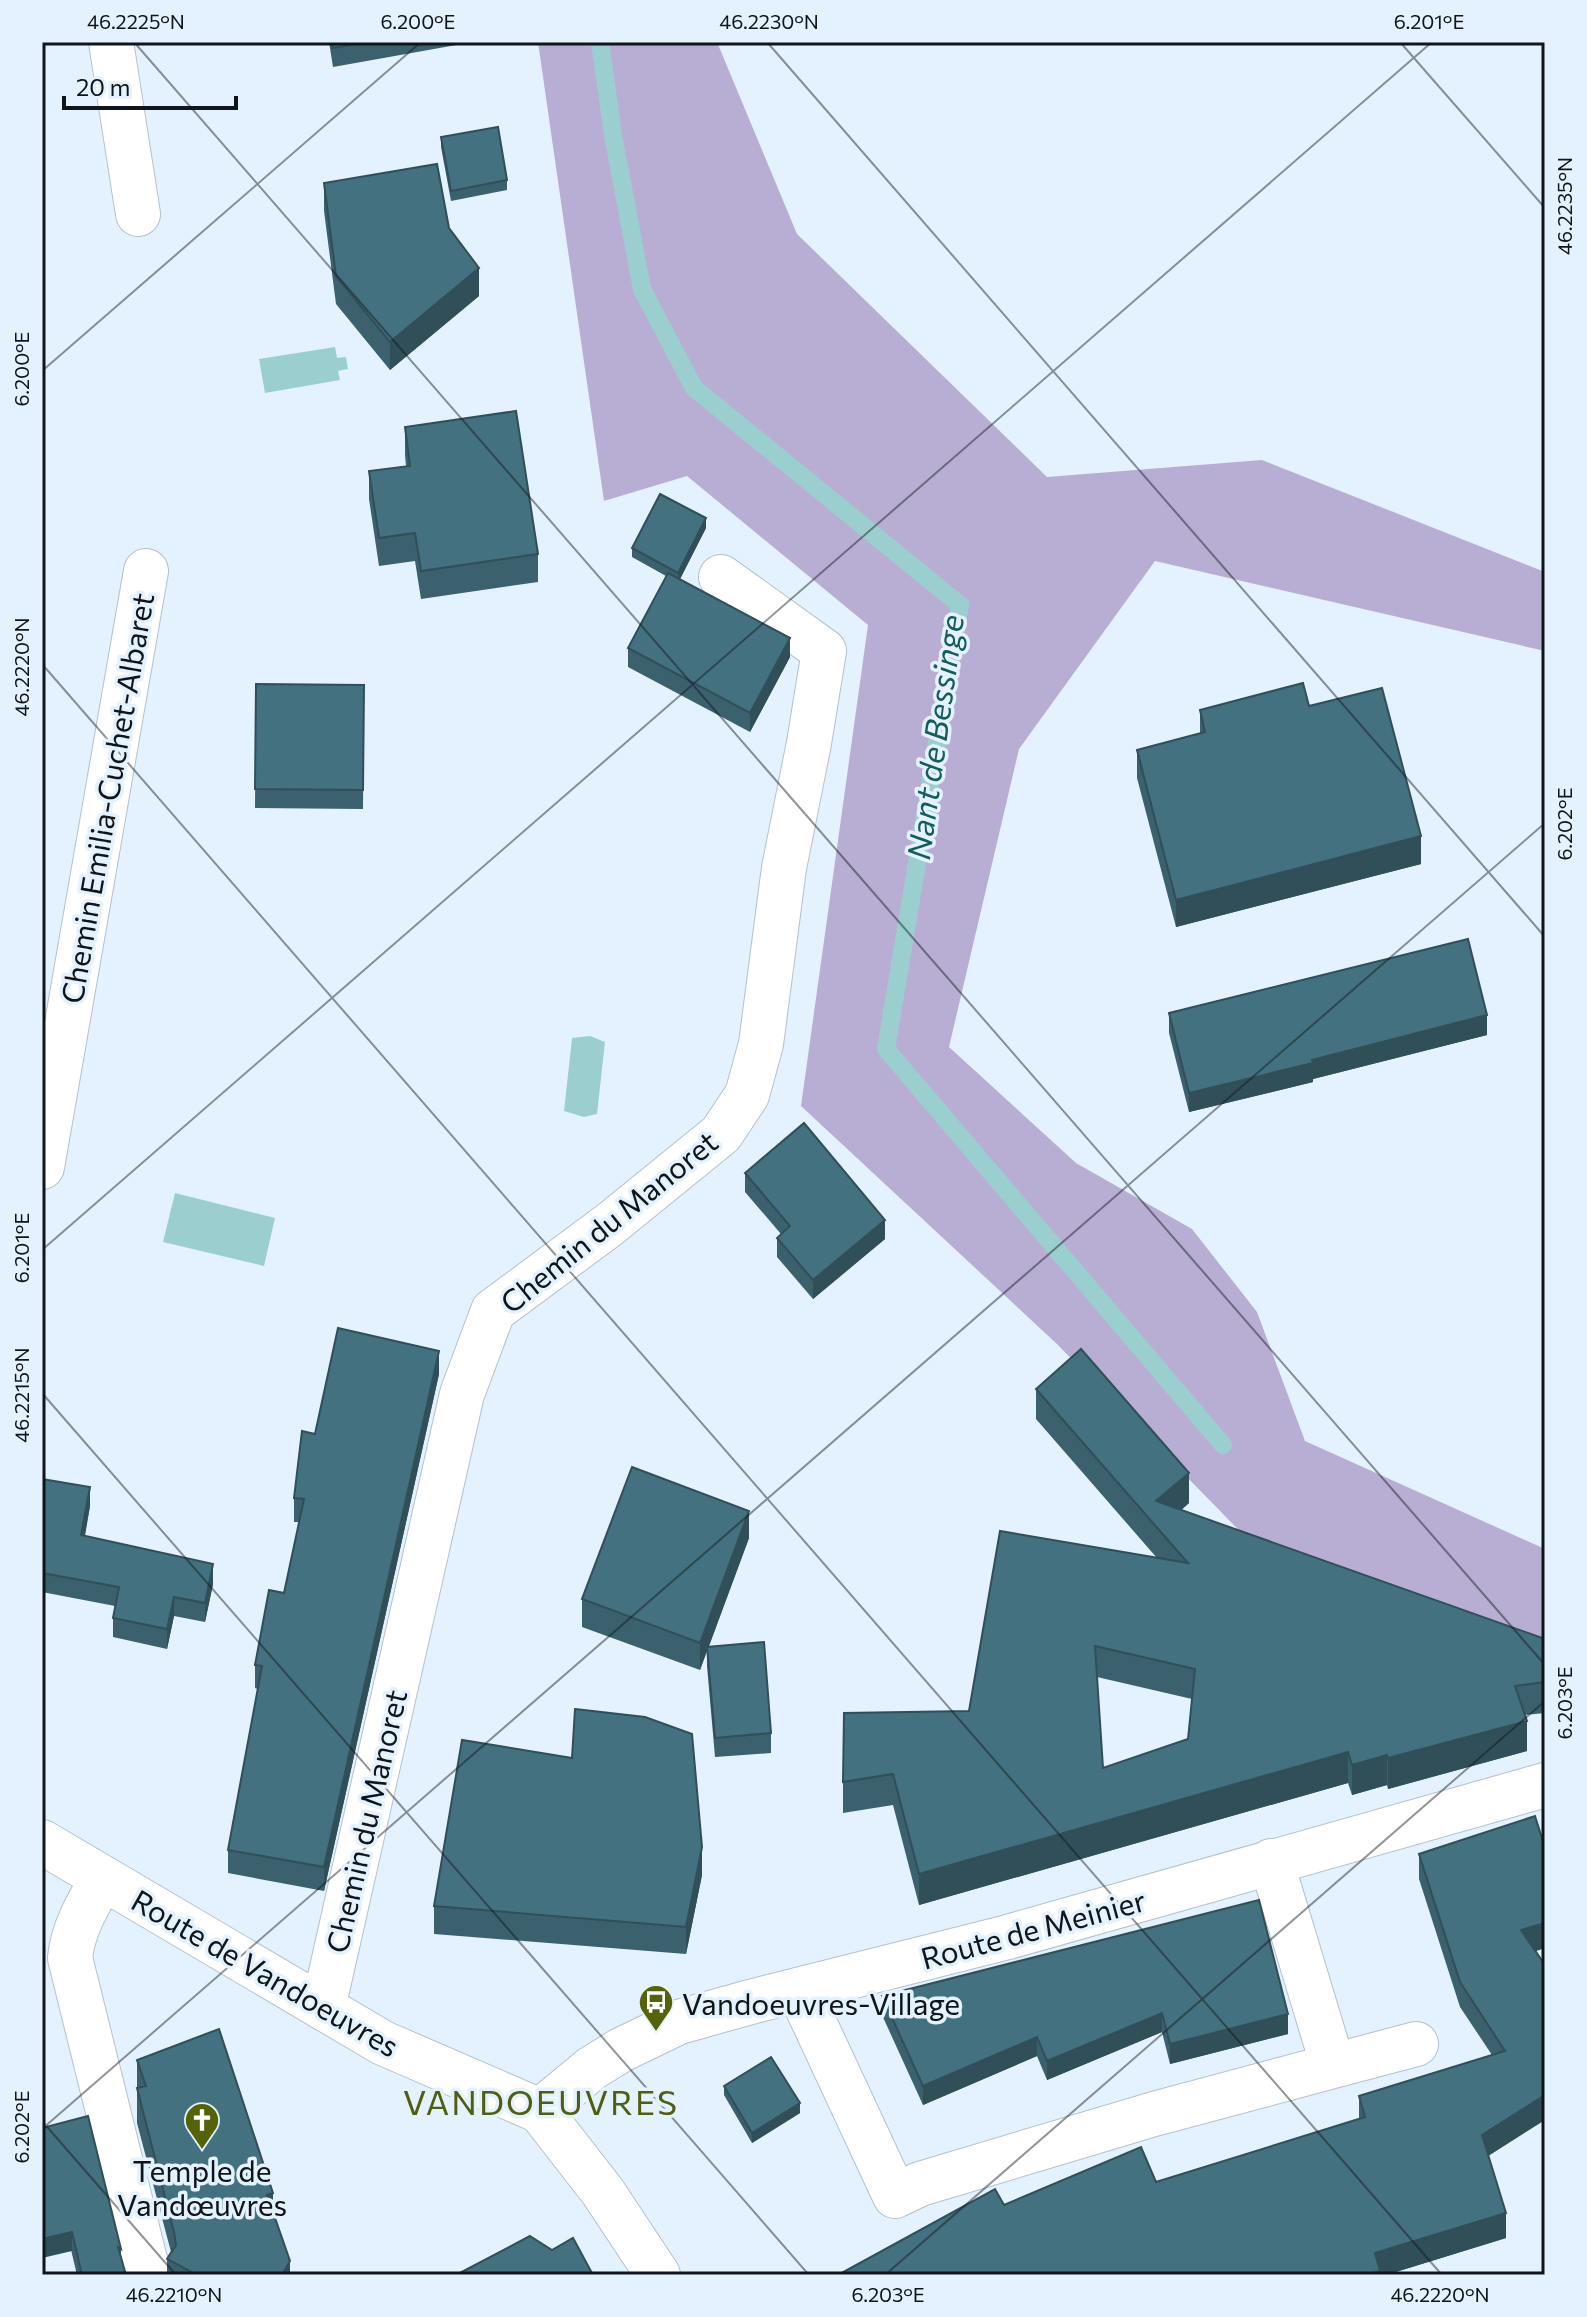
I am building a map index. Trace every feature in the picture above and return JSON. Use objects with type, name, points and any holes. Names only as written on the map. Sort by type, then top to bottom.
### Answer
[{"type":"street","points":[[111,42],[138,214]]},
{"type":"street","name":"Chemin Emilia-Cuchet-Albaret","points":[[42,1167],[146,571]]},
{"type":"street","name":"Chemin du Manoret","points":[[323,2008],[462,1394],[493,1311],[609,1225],[721,1134],[747,1095],[751,1082],[761,1044],[784,868],[824,651],[721,577]]},
{"type":"street","name":"Route de Meinier","points":[[540,2111],[592,2068],[679,2022],[1008,1937],[1545,1785]]},
{"type":"street","name":"Route de Vandoeuvres","points":[[42,1842],[383,2043],[540,2111]]},
{"type":"street","points":[[1271,1861],[1333,2066]]},
{"type":"street","points":[[103,1878],[72,1939],[70,1958],[151,2275]]},
{"type":"street","points":[[799,1990],[895,2196],[920,2184],[1154,2114],[1416,2044]]},
{"type":"street","points":[[540,2111],[603,2192],[658,2275]]},
{"type":"shaded area","points":[[538,42],[717,42],[797,234],[1047,477],[1262,460],[1545,572],[1545,651],[1155,561],[1019,749],[949,1047],[1076,1163],[1192,1229],[1257,1312],[1305,1441],[1545,1549],[1545,1659],[1266,1558],[1057,1344],[801,1106],[868,625],[687,476],[604,501]]},
{"type":"shaded area","points":[[335,347],[337,358],[346,357],[348,369],[338,371],[340,380],[265,393],[259,359]]},
{"type":"shaded area","points":[[590,1036],[605,1042],[597,1114],[584,1117],[564,1111],[572,1038]]},
{"type":"shaded area","points":[[175,1193],[275,1218],[264,1266],[163,1242]]},
{"type":"building","points":[[332,42],[366,42],[333,48]]},
{"type":"building","points":[[498,127],[507,180],[451,191],[441,137]]},
{"type":"building","points":[[437,164],[449,228],[479,268],[390,342],[336,276],[324,183]]},
{"type":"building","points":[[516,411],[538,554],[421,571],[415,533],[379,538],[369,471],[410,466],[405,427]]},
{"type":"building","points":[[660,494],[706,518],[678,573],[632,548]]},
{"type":"building","points":[[668,573],[790,638],[750,713],[628,648]]},
{"type":"building","points":[[1303,683],[1309,706],[1382,688],[1421,836],[1176,900],[1137,750],[1205,732],[1200,710]]},
{"type":"building","points":[[256,684],[364,685],[363,790],[255,789]]},
{"type":"building","points":[[1468,939],[1487,1015],[1189,1093],[1169,1013]]},
{"type":"building","points":[[804,1123],[885,1220],[813,1280],[777,1238],[790,1226],[745,1173]]},
{"type":"building","points":[[338,1328],[439,1351],[324,1867],[228,1850],[262,1666],[255,1665],[269,1590],[284,1593],[304,1499],[294,1498],[302,1431],[315,1434]]},
{"type":"building","points":[[1081,1349],[1189,1473],[1156,1501],[1545,1639],[1545,1682],[1515,1686],[1527,1721],[1352,1765],[1348,1752],[919,1874],[893,1774],[843,1782],[844,1713],[969,1711],[1000,1531],[1188,1563],[1036,1389]],"holes":[[[1095,1646],[1195,1669],[1188,1739],[1103,1768]]]},
{"type":"building","points":[[632,1467],[749,1511],[700,1643],[582,1599]]},
{"type":"building","points":[[42,1479],[90,1487],[81,1535],[213,1564],[205,1603],[174,1597],[167,1629],[113,1618],[119,1587],[42,1573]]},
{"type":"building","points":[[764,1642],[771,1733],[715,1738],[707,1647]]},
{"type":"building","points":[[575,1709],[645,1717],[692,1734],[702,1847],[686,1927],[434,1906],[462,1740],[572,1758]]},
{"type":"building","points":[[1535,1816],[1545,1848],[1545,1923],[1521,1930],[1545,1965],[1545,2095],[1482,2135],[1506,2213],[1375,2253],[1380,2271],[1366,2275],[838,2275],[995,2189],[1004,2205],[1141,2147],[1156,2182],[1365,2117],[1359,2096],[1505,2051],[1460,1982],[1419,1854]]},
{"type":"building","points":[[1259,1900],[1288,2014],[1170,2044],[1162,2013],[1047,2061],[1037,2037],[923,2086],[882,1996]]},
{"type":"building","name":"Temple de Vandœuvres","points":[[219,2029],[273,2193],[267,2195],[290,2261],[282,2275],[197,2275],[167,2259],[176,2245],[137,2088],[146,2086],[137,2060]]},
{"type":"building","points":[[771,2057],[800,2103],[752,2133],[724,2086]]},
{"type":"building","points":[[88,2116],[126,2275],[82,2275],[72,2232],[42,2239],[42,2128]]},
{"type":"building","points":[[530,2236],[552,2250],[573,2238],[593,2275],[456,2275]]},
{"type":"waterway","name":"Nant de Bessinge","points":[[600,42],[613,135],[642,289],[694,388],[960,605],[886,1049],[1223,1445]]},
{"type":"place","name":"Vandoeuvres-Village","points":[[656,2033]]},
{"type":"place","name":"Temple de Vandœuvres","points":[[202,2151]]},
{"type":"district","name":"VANDOEUVRES","points":[[541,2101]]}]
